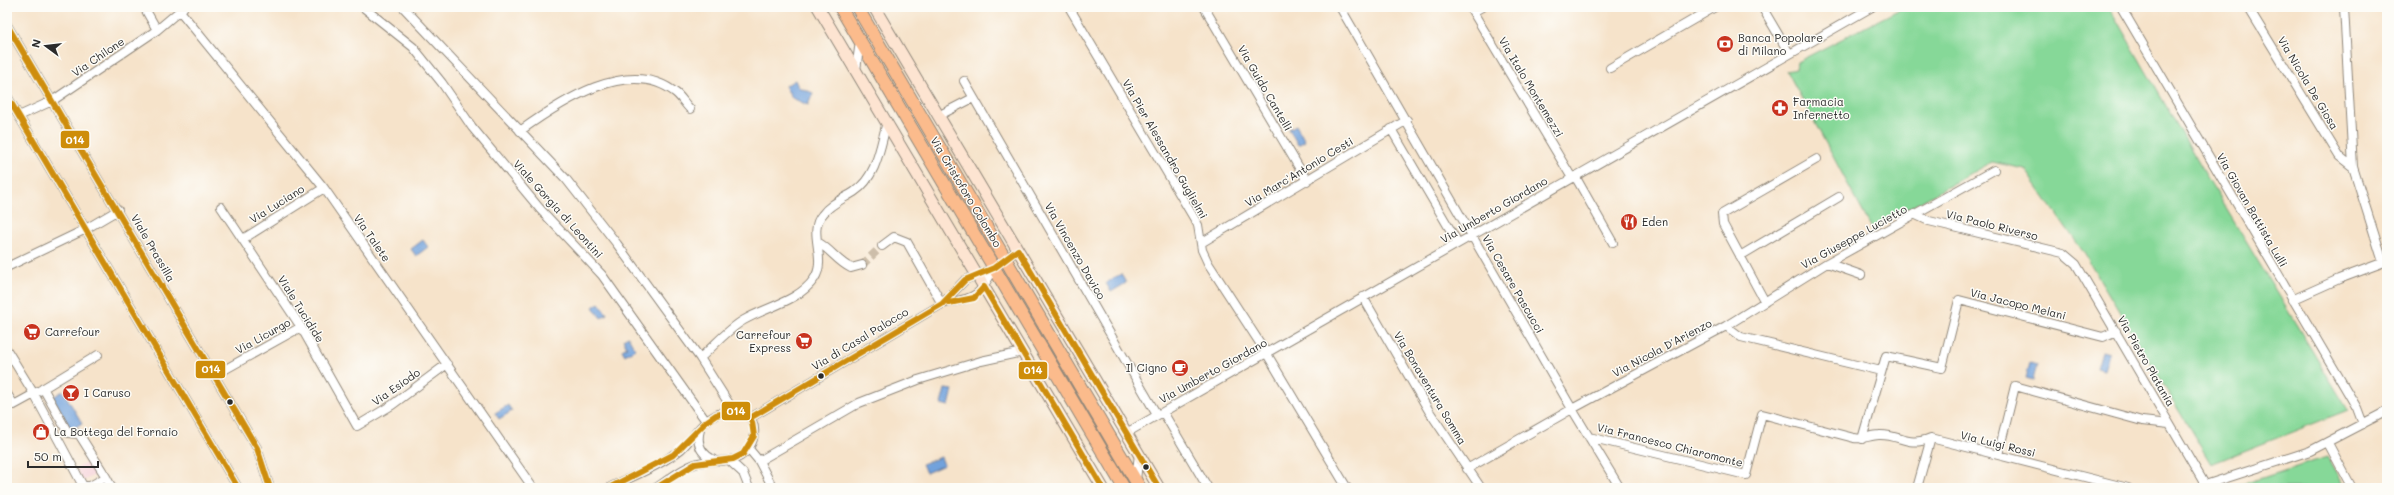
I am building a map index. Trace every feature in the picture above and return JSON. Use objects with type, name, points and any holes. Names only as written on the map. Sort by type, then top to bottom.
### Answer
[{"type":"main road","name":"Via Cristoforo Colombo","points":[[840,7],[1124,488]]},
{"type":"main road","name":"Via Cristoforo Colombo","points":[[857,7],[1138,484]]},
{"type":"street","points":[[144,7],[157,30]]},
{"type":"street","name":"Viale Gorgia di Leontini","points":[[363,7],[413,48],[442,83],[472,127],[540,209],[602,275],[706,421]]},
{"type":"street","name":"Viale Gorgia di Leontini","points":[[403,7],[566,179],[700,358],[733,410]]},
{"type":"street","points":[[818,7],[1103,488]]},
{"type":"street","name":"Via Cristoforo Colombo","points":[[874,7],[1128,432],[1159,488]]},
{"type":"street","name":"Via Pier Alessandro Guglielmi","points":[[1069,7],[1198,227],[1201,243],[1208,263],[1267,354],[1347,488]]},
{"type":"street","name":"Via Guido Cantelli","points":[[1204,7],[1307,181]]},
{"type":"street","name":"Via Cesare Pascucci","points":[[1340,7],[1407,120],[1572,409],[1620,488]]},
{"type":"street","points":[[1472,10],[1482,7]]},
{"type":"street","points":[[1610,68],[1716,7]]},
{"type":"street","points":[[1762,7],[1789,53]]},
{"type":"street","name":"Via Umberto Giordano","points":[[1128,432],[1267,354],[1362,297],[1789,53],[1872,7]]},
{"type":"street","name":"Via Giovan Battista Lulli","points":[[2121,7],[2292,300],[2357,408],[2363,424]]},
{"type":"street","name":"Via Nicola De Giosa","points":[[2248,7],[2339,156],[2353,167]]},
{"type":"street","points":[[2292,300],[2385,261],[2353,167],[2344,7]]},
{"type":"street","name":"Via Chilone","points":[[19,116],[52,101],[157,30],[182,9]]},
{"type":"street","name":"Via Talete","points":[[182,9],[324,188],[533,488]]},
{"type":"street","name":"Via Italo Montemezzi","points":[[1472,10],[1613,243]]},
{"type":"street","name":"Viale Prassilla","points":[[7,25],[118,210],[257,448],[270,488]]},
{"type":"street","points":[[856,70],[860,40]]},
{"type":"street","points":[[520,131],[554,106],[583,92],[610,82],[633,79],[660,84],[676,93],[690,109]]},
{"type":"street","name":"Via Vincenzo Davico","points":[[964,82],[1160,414],[1208,488]]},
{"type":"street","points":[[7,96],[84,230],[238,488]]},
{"type":"street","points":[[938,116],[973,98]]},
{"type":"street","name":"Via Marc'Antonio Cesti","points":[[1201,243],[1407,120]]},
{"type":"street","points":[[700,358],[743,320],[774,307],[812,282],[819,268],[819,243],[816,226],[821,216],[833,205],[855,192],[870,176],[887,122]]},
{"type":"street","points":[[1392,129],[1458,243]]},
{"type":"street","points":[[1765,302],[1723,224],[1722,214],[1817,159]]},
{"type":"street","name":"Via Giuseppe Lucietto","points":[[1726,326],[1827,263],[1916,215],[1994,170]]},
{"type":"street","name":"Via Luciano","points":[[242,238],[324,188]]},
{"type":"street","points":[[1740,256],[1839,197]]},
{"type":"street","name":"Viale Tucidide","points":[[221,207],[301,327],[357,426]]},
{"type":"street","points":[[7,267],[84,230],[118,210]]},
{"type":"street","name":"Via Paolo Riverso","points":[[1916,215],[1929,221],[2063,253]]},
{"type":"street","points":[[882,246],[894,237],[907,242],[942,304],[974,298],[984,287],[994,268],[1018,250]]},
{"type":"street","points":[[819,243],[827,248],[842,264],[851,268],[862,264]]},
{"type":"street","name":"Via Pietro Platania","points":[[2063,253],[2076,264],[2206,486]]},
{"type":"street","points":[[1827,263],[1861,275]]},
{"type":"street","name":"Via di Casal Palocco","points":[[750,418],[942,304],[964,280],[994,268]]},
{"type":"street","name":"Via Bonaventura Somma","points":[[1362,297],[1429,411],[1481,488]]},
{"type":"street","name":"Via Jacopo Melani","points":[[1862,439],[1886,356],[1942,368],[1959,300],[2103,337],[2116,331]]},
{"type":"street","name":"Via Nicola D'Arienzo","points":[[1467,469],[1572,409],[1726,326],[1741,337],[1881,371]]},
{"type":"street","name":"Via Licurgo","points":[[215,375],[301,327]]},
{"type":"street","points":[[7,350],[34,394],[83,487],[90,486],[106,477]]},
{"type":"street","points":[[759,461],[859,403],[925,378],[981,361],[1023,352]]},
{"type":"street","points":[[7,394],[14,405],[98,355]]},
{"type":"street","name":"Via Esiodo","points":[[357,426],[392,404],[447,364]]},
{"type":"street","points":[[1998,455],[2015,386],[2142,421],[2169,424]]},
{"type":"street","points":[[43,388],[68,432],[79,434],[112,488]]},
{"type":"street","points":[[609,488],[681,449],[706,421],[718,414],[733,410],[742,412],[750,418],[755,431],[748,449],[740,456],[730,461],[714,460],[695,464],[656,488]]},
{"type":"street","points":[[2196,488],[2310,451],[2387,411]]},
{"type":"street","name":"Via Francesco Chiaromonte","points":[[1589,437],[1746,475],[1762,414],[1862,439]]},
{"type":"street","points":[[700,429],[698,438],[699,446],[705,454],[714,460]]},
{"type":"street","name":"Via Luigi Rossi","points":[[1862,439],[1879,435],[1917,444],[1931,438],[2128,488]]},
{"type":"street","points":[[1917,488],[1931,438]]},
{"type":"street","points":[[2328,443],[2352,488]]},
{"type":"street","points":[[748,449],[759,461],[772,488]]},
{"type":"street","name":"Via Cristoforo Colombo","points":[[1138,484],[1139,454]]},
{"type":"street","points":[[730,461],[743,473],[749,488]]},
{"type":"shaded area","points":[[88,462],[96,474],[83,481],[76,469]]},
{"type":"green space","points":[[1904,7],[2109,7],[2207,177],[2348,410],[2211,464],[2084,253],[2025,169],[1992,162],[1872,229],[1787,71],[1796,69],[1797,62]]},
{"type":"green space","points":[[2327,457],[2345,488],[2231,488]]},
{"type":"water","points":[[795,80],[798,87],[813,93],[808,105],[792,98],[785,86]]},
{"type":"water","points":[[1296,125],[1305,141],[1298,145],[1289,129]]},
{"type":"water","points":[[423,240],[428,247],[416,256],[411,249]]},
{"type":"water","points":[[1121,274],[1126,283],[1111,292],[1106,283]]},
{"type":"water","points":[[599,303],[607,314],[601,318],[593,307]]},
{"type":"water","points":[[628,336],[635,349],[625,355],[622,350],[627,347],[623,339]]},
{"type":"water","points":[[2102,351],[2109,353],[2104,370],[2097,368]]},
{"type":"water","points":[[2030,363],[2037,365],[2033,380],[2026,378]]},
{"type":"water","points":[[945,389],[953,390],[949,406],[941,404]]},
{"type":"water","points":[[63,391],[82,423],[71,430],[53,397]]},
{"type":"water","points":[[508,405],[512,411],[499,419],[495,413]]},
{"type":"water","points":[[941,457],[944,465],[926,473],[922,464]]},
{"type":"tunnel","points":[[862,265],[882,246]]},
{"type":"transit line","name":"014","points":[[7,25],[257,448],[270,488]]},
{"type":"transit line","name":"014","points":[[7,96],[238,488]]},
{"type":"transit line","name":"014","points":[[750,418],[942,304],[965,280],[994,268],[1018,250],[1159,488]]},
{"type":"transit line","name":"014","points":[[949,303],[974,298],[984,287],[1103,488]]},
{"type":"transit line","name":"014","points":[[609,488],[673,455],[706,422],[716,415],[736,411],[749,416],[752,422],[754,436],[743,454],[733,459],[695,464],[656,488]]},
{"type":"place","name":"Banca Popolare di Milano","points":[[1725,44]]},
{"type":"place","name":"Farmacia Infernetto","points":[[1780,108]]},
{"type":"place","name":"Eden","points":[[1629,222]]},
{"type":"place","name":"Carrefour","points":[[32,332]]},
{"type":"place","name":"Carrefour Express","points":[[804,341]]},
{"type":"place","name":"Il Cigno","points":[[1180,368]]},
{"type":"place","name":"I Caruso","points":[[71,393]]},
{"type":"place","name":"La Bottega del Fornaio","points":[[41,432]]}]
